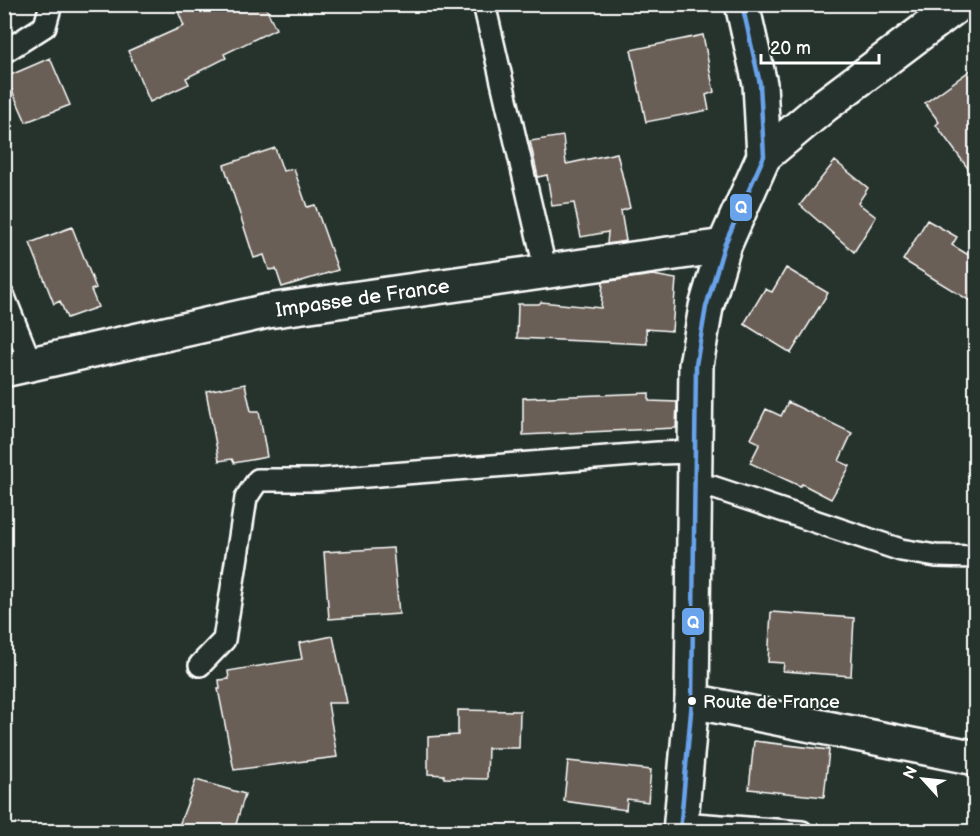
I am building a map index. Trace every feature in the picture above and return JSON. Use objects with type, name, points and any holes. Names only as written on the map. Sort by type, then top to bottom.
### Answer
[{"type":"street","points":[[742,4],[760,84],[764,156]]},
{"type":"street","points":[[681,827],[692,701],[696,365],[706,307],[724,246],[764,156],[825,105],[959,4]]},
{"type":"street","name":"Impasse de France","points":[[18,367],[268,311],[724,246]]},
{"type":"street","points":[[692,701],[975,758]]},
{"type":"lane","points":[[4,52],[45,26],[51,4]]},
{"type":"lane","points":[[484,4],[546,272]]},
{"type":"lane","points":[[4,297],[18,367]]},
{"type":"lane","points":[[200,665],[224,640],[246,498],[258,480],[316,480],[694,452]]},
{"type":"lane","points":[[694,488],[712,487],[901,550],[936,556],[975,557]]},
{"type":"lane","points":[[681,827],[802,831]]},
{"type":"building","points":[[175,4],[264,4],[276,29],[224,54],[226,58],[186,78],[189,84],[150,102],[128,51],[184,26]]},
{"type":"building","points":[[703,35],[714,92],[706,95],[709,110],[646,122],[631,50]]},
{"type":"building","points":[[50,58],[70,105],[26,122],[6,77]]},
{"type":"building","points":[[975,67],[975,178],[936,125],[939,122],[925,103]]},
{"type":"building","points":[[563,136],[566,164],[617,153],[630,208],[621,211],[626,241],[607,244],[608,232],[581,237],[574,203],[552,206],[547,175],[538,177],[530,141]]},
{"type":"building","points":[[275,148],[283,171],[294,169],[307,207],[315,205],[338,270],[282,287],[276,269],[269,270],[264,255],[254,258],[224,165]]},
{"type":"building","points":[[835,161],[868,188],[858,203],[876,217],[854,252],[800,205]]},
{"type":"building","points":[[927,220],[957,237],[952,245],[975,259],[975,304],[903,260]]},
{"type":"building","points":[[72,227],[96,288],[91,290],[98,307],[67,318],[60,301],[54,304],[30,243]]},
{"type":"building","points":[[786,268],[828,293],[791,353],[744,324],[765,289],[772,292]]},
{"type":"building","points":[[653,275],[676,279],[672,331],[646,329],[647,344],[517,338],[518,304],[539,304],[541,302],[601,308],[603,282]]},
{"type":"building","points":[[245,384],[251,411],[259,411],[267,457],[234,463],[232,459],[219,461],[206,391]]},
{"type":"building","points":[[649,393],[649,401],[677,402],[676,428],[523,435],[523,398]]},
{"type":"building","points":[[788,402],[852,433],[839,461],[850,466],[831,499],[802,484],[800,486],[750,463],[760,443],[751,439],[766,409],[781,416]]},
{"type":"building","points":[[393,548],[399,614],[329,619],[324,552]]},
{"type":"building","points":[[771,612],[854,618],[851,676],[783,671],[784,663],[768,662]]},
{"type":"building","points":[[333,636],[347,703],[328,703],[337,757],[234,770],[218,689],[220,689],[219,680],[229,679],[228,671],[302,659],[299,643]]},
{"type":"building","points":[[458,710],[520,711],[519,748],[488,748],[487,779],[444,778],[444,775],[428,774],[428,737],[458,735]]},
{"type":"building","points":[[754,741],[829,750],[824,797],[749,789]]},
{"type":"building","points":[[568,761],[651,770],[648,802],[627,799],[626,810],[564,801]]},
{"type":"building","points":[[196,780],[245,794],[234,831],[177,831]]},
{"type":"transit line","name":"Q","points":[[680,832],[692,701],[696,365],[706,307],[724,246],[764,156],[760,84],[742,4]]},
{"type":"place","name":"Route de France","points":[[692,701]]}]
